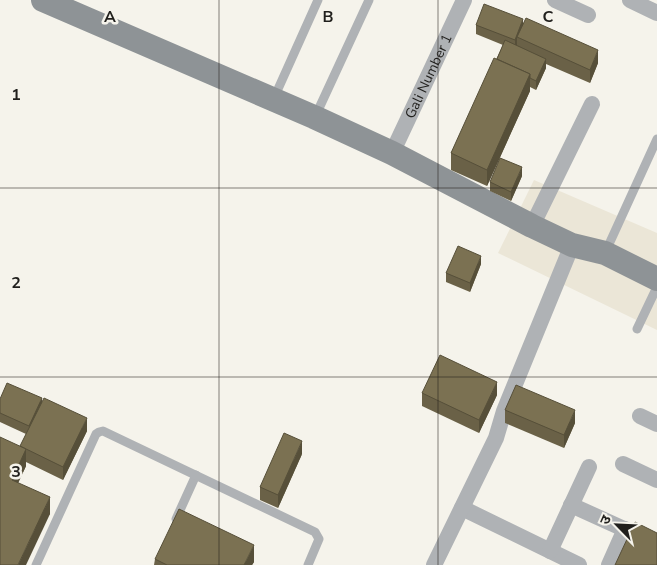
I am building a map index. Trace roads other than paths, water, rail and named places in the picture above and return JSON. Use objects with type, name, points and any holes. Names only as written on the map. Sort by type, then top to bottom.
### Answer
[{"type":"street","points":[[43,0],[274,98],[392,153],[572,245],[605,253],[657,279]]},
{"type":"street","name":"Gali Number 1","points":[[392,153],[464,0]]},
{"type":"street","points":[[556,0],[588,15]]},
{"type":"street","points":[[630,0],[657,12]]},
{"type":"street","points":[[532,226],[592,104]]},
{"type":"street","points":[[434,565],[496,438],[504,411],[572,245]]},
{"type":"street","points":[[640,416],[657,424]]},
{"type":"street","points":[[623,464],[657,480]]},
{"type":"street","points":[[550,551],[589,467]]},
{"type":"street","points":[[571,505],[657,544]]},
{"type":"street","points":[[462,508],[580,565]]},
{"type":"street","points":[[609,565],[625,530]]},
{"type":"lane","points":[[274,98],[318,0]]},
{"type":"lane","points":[[314,117],[369,0]]},
{"type":"lane","points":[[605,253],[657,139]]},
{"type":"lane","points":[[637,329],[657,288]]},
{"type":"lane","points":[[36,565],[96,434],[103,431],[315,532],[319,539],[308,565]]},
{"type":"lane","points":[[172,529],[196,476]]}]
